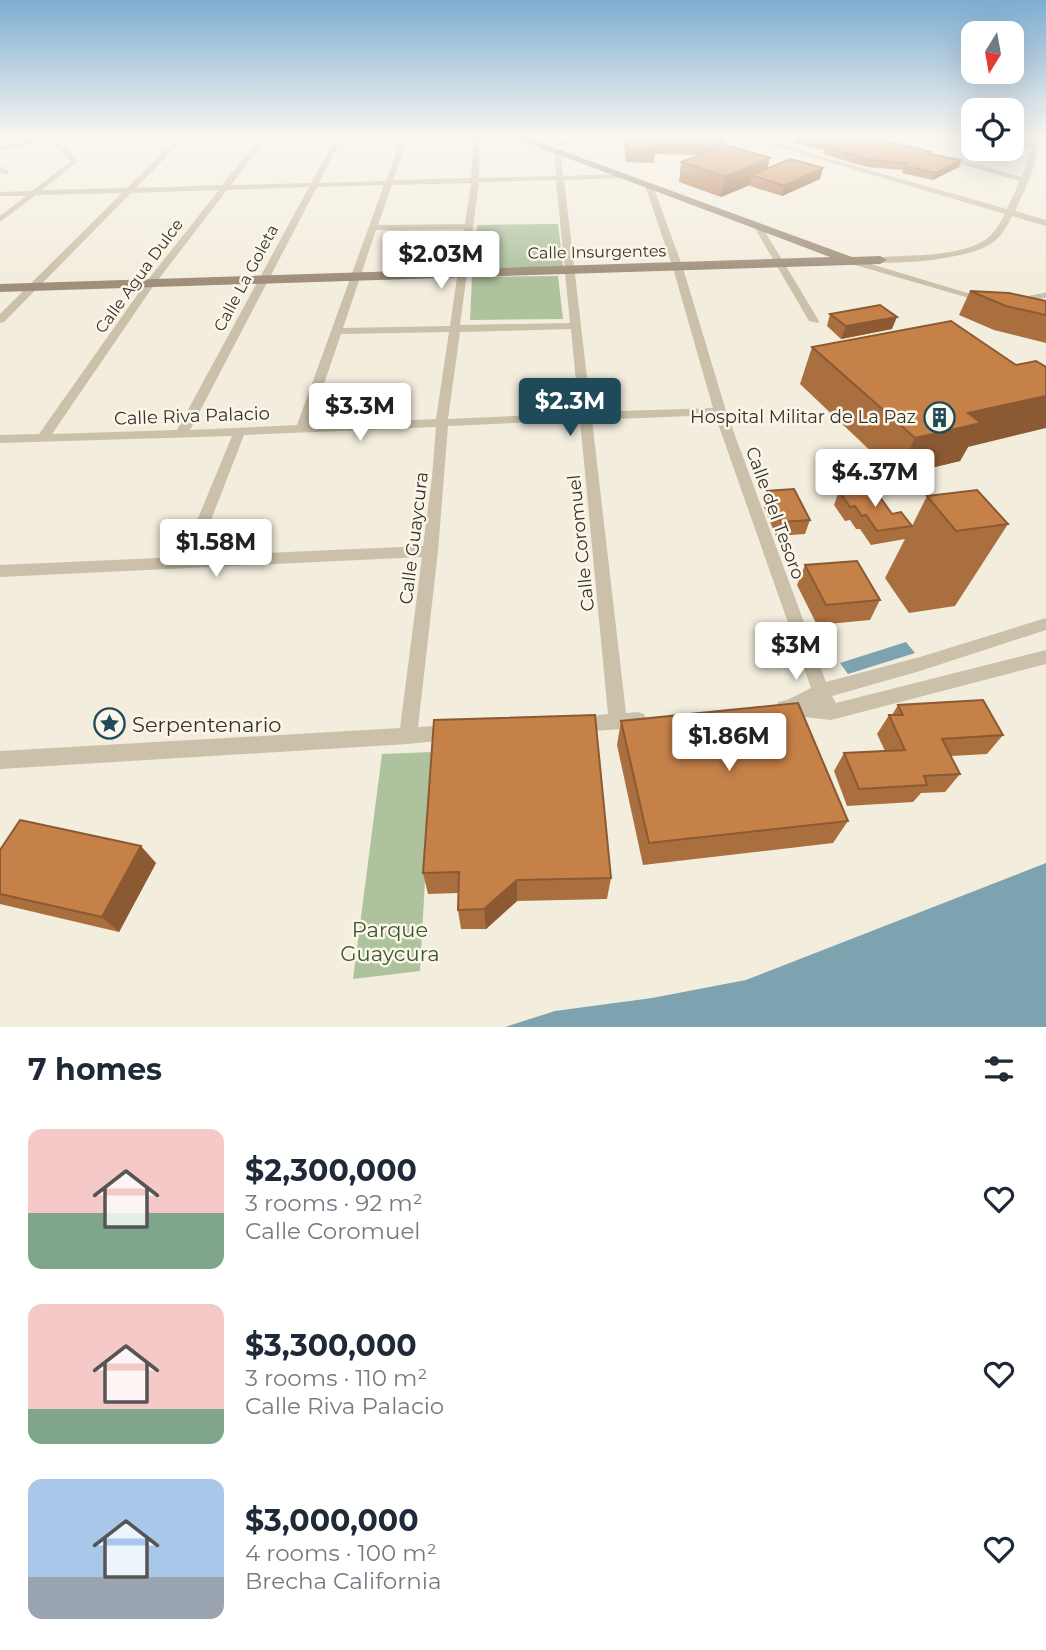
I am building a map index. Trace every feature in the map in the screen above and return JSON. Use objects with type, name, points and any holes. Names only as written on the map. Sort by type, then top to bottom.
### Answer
[{"type":"street","points":[[0,220],[46,184]]},
{"type":"street","points":[[0,320],[136,184]]},
{"type":"street","name":"Calle La Goleta","points":[[181,435],[313,184]]},
{"type":"street","points":[[0,194],[318,184]]},
{"type":"street","points":[[302,430],[387,184]]},
{"type":"street","name":"Calle Guaycura","points":[[408,736],[431,551],[442,421],[475,184]]},
{"type":"street","name":"Calle Coromuel","points":[[560,184],[618,722]]},
{"type":"street","name":"Calle del Tesoro","points":[[654,184],[720,411],[821,691],[831,712]]},
{"type":"street","points":[[656,184],[858,263],[984,298]]},
{"type":"street","points":[[657,184],[880,260],[910,277]]},
{"type":"street","points":[[912,184],[1046,223]]},
{"type":"street","name":"Calle Insurgentes","points":[[0,288],[858,263],[933,256],[986,243],[1010,212],[1023,184]]},
{"type":"street","name":"Calle Agua Dulce","points":[[43,438],[150,283],[226,186]]},
{"type":"street","points":[[757,225],[814,321]]},
{"type":"street","points":[[373,228],[469,226]]},
{"type":"street","points":[[338,331],[574,327]]},
{"type":"street","name":"Calle Riva Palacio","points":[[0,439],[239,433],[442,421],[720,411]]},
{"type":"street","points":[[187,563],[239,433]]},
{"type":"street","points":[[0,571],[431,551]]},
{"type":"street","points":[[790,707],[821,691],[920,664],[1046,624]]},
{"type":"street","points":[[763,710],[790,707],[831,712],[1046,657]]},
{"type":"street","points":[[565,725],[657,718]]},
{"type":"street","points":[[0,760],[473,731]]},
{"type":"lane","points":[[1021,300],[1046,295]]},
{"type":"green space","points":[[558,224],[563,266],[473,269],[477,225]]},
{"type":"green space","points":[[558,276],[563,319],[470,320],[472,277]]},
{"type":"green space","name":"Parque Guaycura","points":[[432,752],[420,971],[353,979],[382,754]]},
{"type":"water","points":[[906,642],[915,653],[848,674],[840,663]]},
{"type":"water","points":[[1046,863],[1046,1027],[505,1027],[555,1011],[652,998],[746,980]]},
{"type":"building","points":[[970,291],[1009,293],[1046,301],[1046,315],[1006,306]]},
{"type":"building","points":[[880,305],[897,317],[846,326],[830,314]]},
{"type":"building","points":[[951,321],[1016,365],[1036,361],[1046,367],[1046,396],[968,413],[981,423],[915,438],[812,347]]},
{"type":"building","points":[[868,488],[873,494],[877,493],[892,514],[901,512],[912,526],[877,531],[866,515],[862,516],[855,506],[850,507],[839,491]]},
{"type":"building","points":[[794,489],[810,520],[781,522],[767,491]]},
{"type":"building","points":[[977,490],[1008,524],[956,531],[927,496]]},
{"type":"building","points":[[857,561],[880,600],[826,605],[805,565]]},
{"type":"building","points":[[983,700],[1003,735],[942,739],[960,774],[924,776],[927,785],[859,789],[844,753],[905,750],[889,715],[903,715],[898,705]]},
{"type":"building","points":[[798,703],[848,821],[649,843],[621,721]]},
{"type":"building","points":[[595,715],[611,878],[517,880],[484,909],[458,910],[459,872],[423,873],[434,720]]},
{"type":"building","points":[[20,820],[141,846],[102,917],[0,894],[0,850]]},
{"type":"place","name":"Hospital Militar de La Paz","points":[[939,417]]},
{"type":"place","name":"Serpentenario","points":[[109,724]]}]
